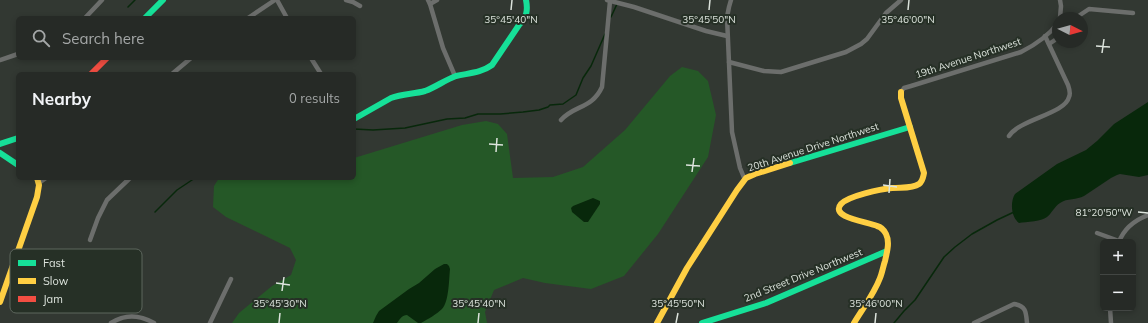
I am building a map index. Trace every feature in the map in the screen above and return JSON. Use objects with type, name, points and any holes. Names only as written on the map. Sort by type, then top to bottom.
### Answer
[{"type":"street","points":[[87,16],[102,0]]},
{"type":"street","points":[[147,16],[163,0]]},
{"type":"street","points":[[251,16],[276,0],[286,16]]},
{"type":"street","points":[[346,0],[360,6]]},
{"type":"street","points":[[437,0],[429,2],[443,48],[455,76]]},
{"type":"street","points":[[356,119],[387,100],[397,96],[428,90],[455,76],[483,71],[492,65],[524,19],[528,10],[526,0]]},
{"type":"street","points":[[561,120],[569,113],[588,104],[598,95],[602,87],[609,0],[706,31],[727,36]]},
{"type":"street","points":[[732,0],[728,12],[727,36],[732,132],[740,168],[745,180]]},
{"type":"street","points":[[729,62],[764,71],[781,72],[846,52],[867,39],[886,12],[901,0]]},
{"type":"street","points":[[1060,0],[1060,12]]},
{"type":"street","points":[[1084,12],[1088,9],[1133,12]]},
{"type":"street","name":"19th Avenue Northwest","points":[[901,92],[904,88],[1021,52],[1036,43],[1052,30]]},
{"type":"street","points":[[1009,136],[1016,128],[1050,112],[1064,104],[1069,98],[1069,88],[1045,36]]},
{"type":"street","points":[[0,60],[16,55]]},
{"type":"street","points":[[93,72],[105,60]]},
{"type":"street","points":[[174,72],[189,60]]},
{"type":"street","points":[[312,60],[320,72]]},
{"type":"street","points":[[854,323],[880,278],[887,251],[888,240],[881,229],[872,224],[849,219],[841,214],[839,208],[840,205],[867,193],[884,189],[914,186],[921,182],[923,178],[924,173],[901,98],[901,92]]},
{"type":"street","name":"20th Avenue Drive Northwest","points":[[657,323],[687,268],[737,190],[750,176],[910,127]]},
{"type":"street","points":[[0,144],[16,139]]},
{"type":"street","points":[[0,153],[16,164]]},
{"type":"street","points":[[18,249],[39,189],[38,180]]},
{"type":"street","points":[[90,240],[98,218],[107,200],[128,180]]},
{"type":"street","points":[[1120,239],[1132,223],[1148,214]]},
{"type":"street","points":[[1098,233],[1112,239]]},
{"type":"street","name":"2nd Street Drive Northwest","points":[[702,323],[766,303],[887,251]]},
{"type":"street","points":[[0,302],[10,273]]},
{"type":"street","points":[[210,323],[231,278]]},
{"type":"street","points":[[974,323],[1011,305],[1020,305],[1023,308],[1026,312],[1027,323]]},
{"type":"street","points":[[1110,311],[1111,323]]},
{"type":"street","points":[[111,323],[122,317],[135,316],[147,319],[154,323]]},
{"type":"shaded area","points":[[682,67],[698,71],[708,81],[716,115],[708,157],[658,234],[624,276],[591,289],[545,283],[523,278],[494,290],[485,312],[487,323],[232,323],[239,313],[272,286],[291,275],[296,260],[290,248],[226,217],[213,207],[214,186],[218,180],[356,180],[356,157],[462,125],[486,121],[498,124],[507,134],[513,178],[553,177],[583,167],[625,130],[670,76]]},
{"type":"shaded area","points":[[1148,102],[1148,175],[1139,177],[1120,174],[1117,175],[1084,196],[1060,203],[1045,218],[1019,223],[1016,220],[1012,209],[1012,201],[1015,194],[1057,164],[1086,150],[1114,124]]},
{"type":"shaded area","points":[[593,198],[600,201],[600,204],[588,222],[584,222],[572,212],[571,208]]},
{"type":"shaded area","points":[[447,264],[450,269],[449,284],[446,301],[440,311],[421,323],[418,323],[405,315],[402,316],[397,323],[373,323],[379,311],[419,283],[435,269]]},
{"type":"waterway","points":[[128,7],[135,0]]},
{"type":"waterway","points":[[611,17],[617,4]]},
{"type":"waterway","points":[[356,129],[373,130],[405,128],[447,119],[465,118],[478,114],[523,112],[539,110],[550,105],[563,104],[576,95],[605,34]]},
{"type":"waterway","points":[[155,212],[177,190],[192,180]]},
{"type":"waterway","points":[[894,323],[915,300],[944,257],[972,234],[1014,212]]},
{"type":"traffic: fast","points":[[147,16],[163,0]]},
{"type":"traffic: fast","points":[[356,118],[391,98],[425,91],[456,76],[488,68],[492,65],[524,19],[527,10],[526,0]]},
{"type":"traffic: fast","points":[[790,163],[910,127]]},
{"type":"traffic: fast","points":[[0,144],[16,139]]},
{"type":"traffic: fast","points":[[0,153],[16,164]]},
{"type":"traffic: fast","points":[[702,323],[766,303],[887,251]]},
{"type":"traffic: slow","points":[[854,323],[878,284],[887,254],[888,240],[880,227],[852,219],[841,213],[839,209],[841,204],[850,198],[873,191],[916,186],[923,179],[924,173],[901,98],[901,92]]},
{"type":"traffic: slow","points":[[657,323],[687,268],[746,178],[790,163]]},
{"type":"traffic: slow","points":[[19,249],[37,197],[39,185],[38,180]]},
{"type":"traffic: slow","points":[[0,302],[10,274]]},
{"type":"traffic: jam","points":[[93,72],[105,60]]}]
